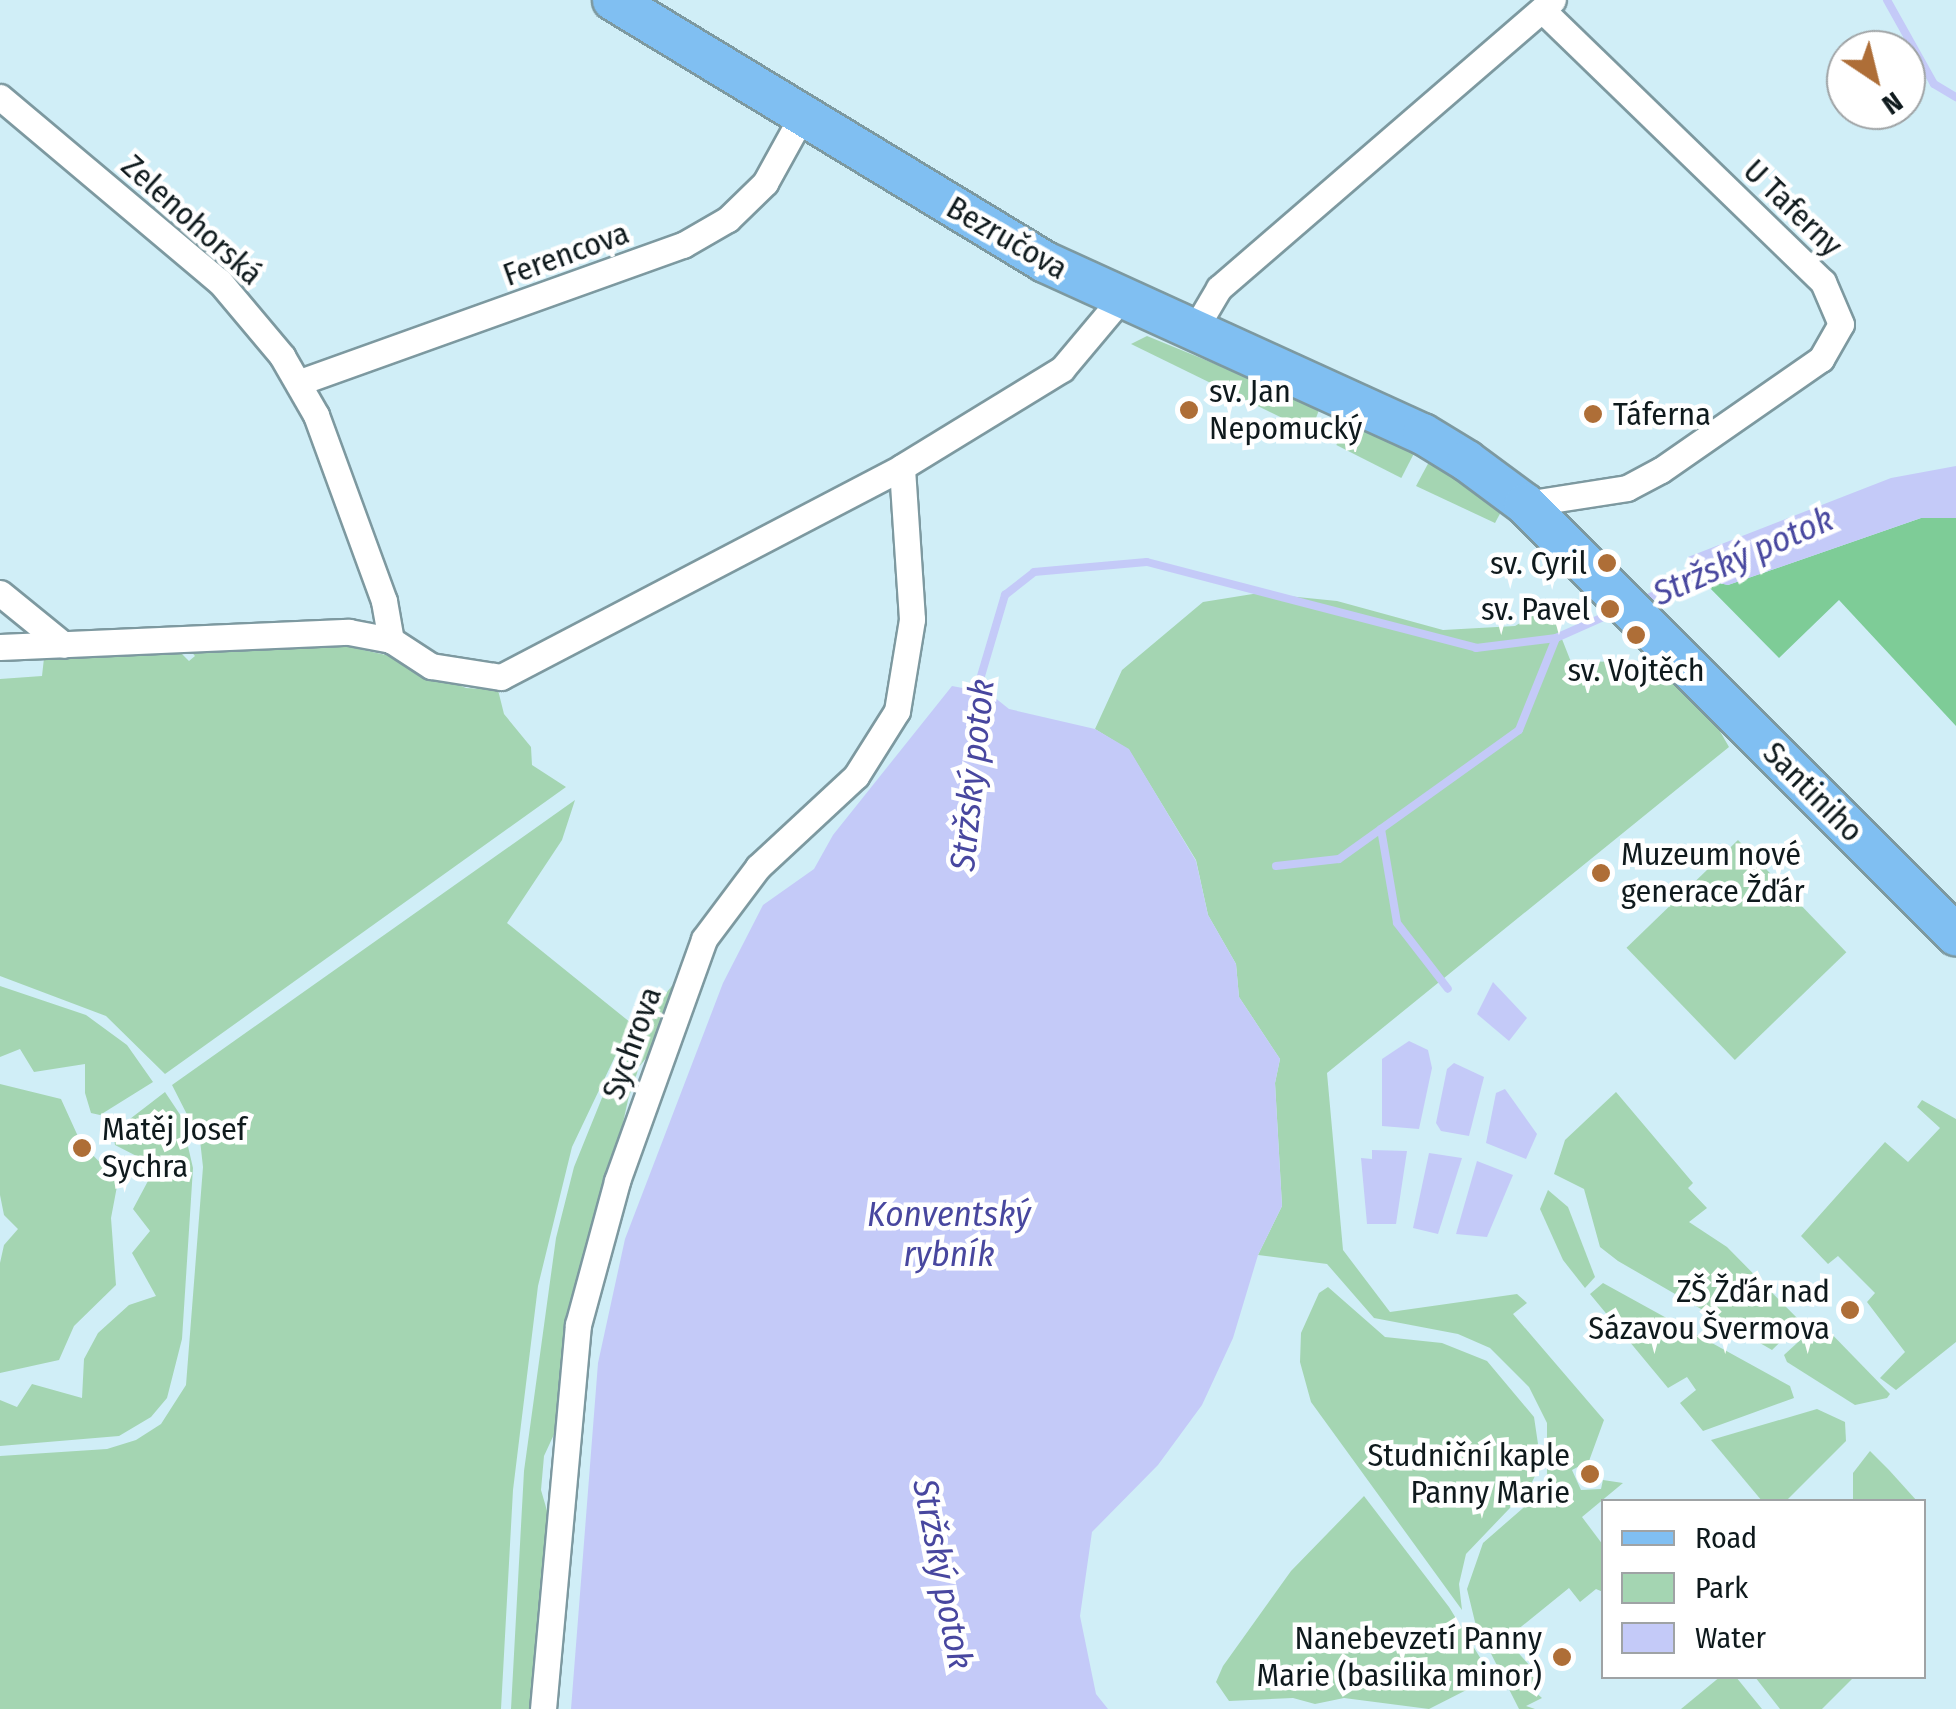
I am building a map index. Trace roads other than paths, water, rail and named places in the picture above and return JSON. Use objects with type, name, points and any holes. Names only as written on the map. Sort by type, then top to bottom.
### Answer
[{"type":"main road","name":"Bezručova","points":[[613,0],[1118,301],[1423,434],[1525,504]]},
{"type":"main road","name":"Santiniho","points":[[1525,504],[1956,935]]},
{"type":"street","name":"U Taferny","points":[[1193,332],[1219,288],[1547,5],[1823,282],[1840,324],[1821,359],[1662,470],[1627,488],[1525,504]]},
{"type":"street","name":"Zelenohorská","points":[[0,98],[220,282],[300,382],[384,601],[391,640]]},
{"type":"street","name":"Ferencova","points":[[300,382],[683,245],[728,219],[765,182],[802,116]]},
{"type":"street","points":[[0,647],[349,632],[391,640],[432,666],[501,678],[902,467],[1062,369],[1118,301]]},
{"type":"street","name":"Sychrova","points":[[543,1709],[578,1324],[617,1180],[704,940],[758,867],[856,776],[896,712],[912,620],[902,467]]},
{"type":"street","points":[[0,594],[64,646]]},
{"type":"water","points":[[1956,466],[1956,518],[1921,518],[1728,585],[1701,579],[1688,557],[1891,478]]},
{"type":"water","name":"Konventský rybník","points":[[952,686],[989,693],[1009,709],[1095,729],[1129,749],[1196,861],[1208,915],[1236,964],[1239,997],[1280,1059],[1275,1083],[1282,1206],[1258,1255],[1233,1338],[1202,1405],[1158,1465],[1092,1532],[1080,1616],[1096,1694],[1108,1709],[571,1709],[598,1363],[625,1239],[723,983],[763,905],[814,869],[833,835]]},
{"type":"water","points":[[1493,982],[1527,1018],[1509,1041],[1477,1014]]},
{"type":"water","points":[[1409,1041],[1428,1050],[1432,1068],[1419,1129],[1382,1126],[1382,1059]]},
{"type":"water","points":[[1454,1063],[1484,1077],[1469,1136],[1441,1131],[1436,1123],[1447,1069]]},
{"type":"water","points":[[1505,1089],[1537,1134],[1526,1159],[1486,1143],[1496,1093]]},
{"type":"water","points":[[1372,1150],[1407,1151],[1396,1224],[1367,1224],[1361,1158],[1372,1159]]},
{"type":"water","points":[[1429,1153],[1462,1158],[1438,1234],[1413,1228]]},
{"type":"water","points":[[1477,1161],[1513,1175],[1487,1237],[1456,1234]]},
{"type":"waterway","points":[[1887,0],[1934,84],[1956,97]]},
{"type":"waterway","name":"Stržský potok","points":[[973,703],[1005,595],[1034,572],[1147,562],[1476,648],[1556,638],[1617,611]]},
{"type":"waterway","name":"Stržský potok","points":[[1639,602],[1704,573]]},
{"type":"waterway","points":[[1276,866],[1339,859],[1519,730],[1556,638]]},
{"type":"waterway","points":[[1381,829],[1397,923],[1448,989]]},
{"type":"place","name":"sv. Jan Nepomucký","points":[[1189,410]]},
{"type":"place","name":"Táferna","points":[[1593,414]]},
{"type":"place","name":"sv. Cyril","points":[[1607,563]]},
{"type":"place","name":"sv. Pavel","points":[[1610,609]]},
{"type":"place","name":"sv. Vojtěch","points":[[1636,635]]},
{"type":"place","name":"Muzeum nové generace Žďár","points":[[1601,873]]},
{"type":"place","name":"Matěj Josef Sychra","points":[[82,1148]]},
{"type":"place","name":"ZŠ Žďár nad Sázavou Švermova","points":[[1850,1310]]},
{"type":"place","name":"Studniční kaple Panny Marie","points":[[1590,1474]]},
{"type":"place","name":"Nanebevzetí Panny Marie (basilika minor)","points":[[1562,1657]]}]
